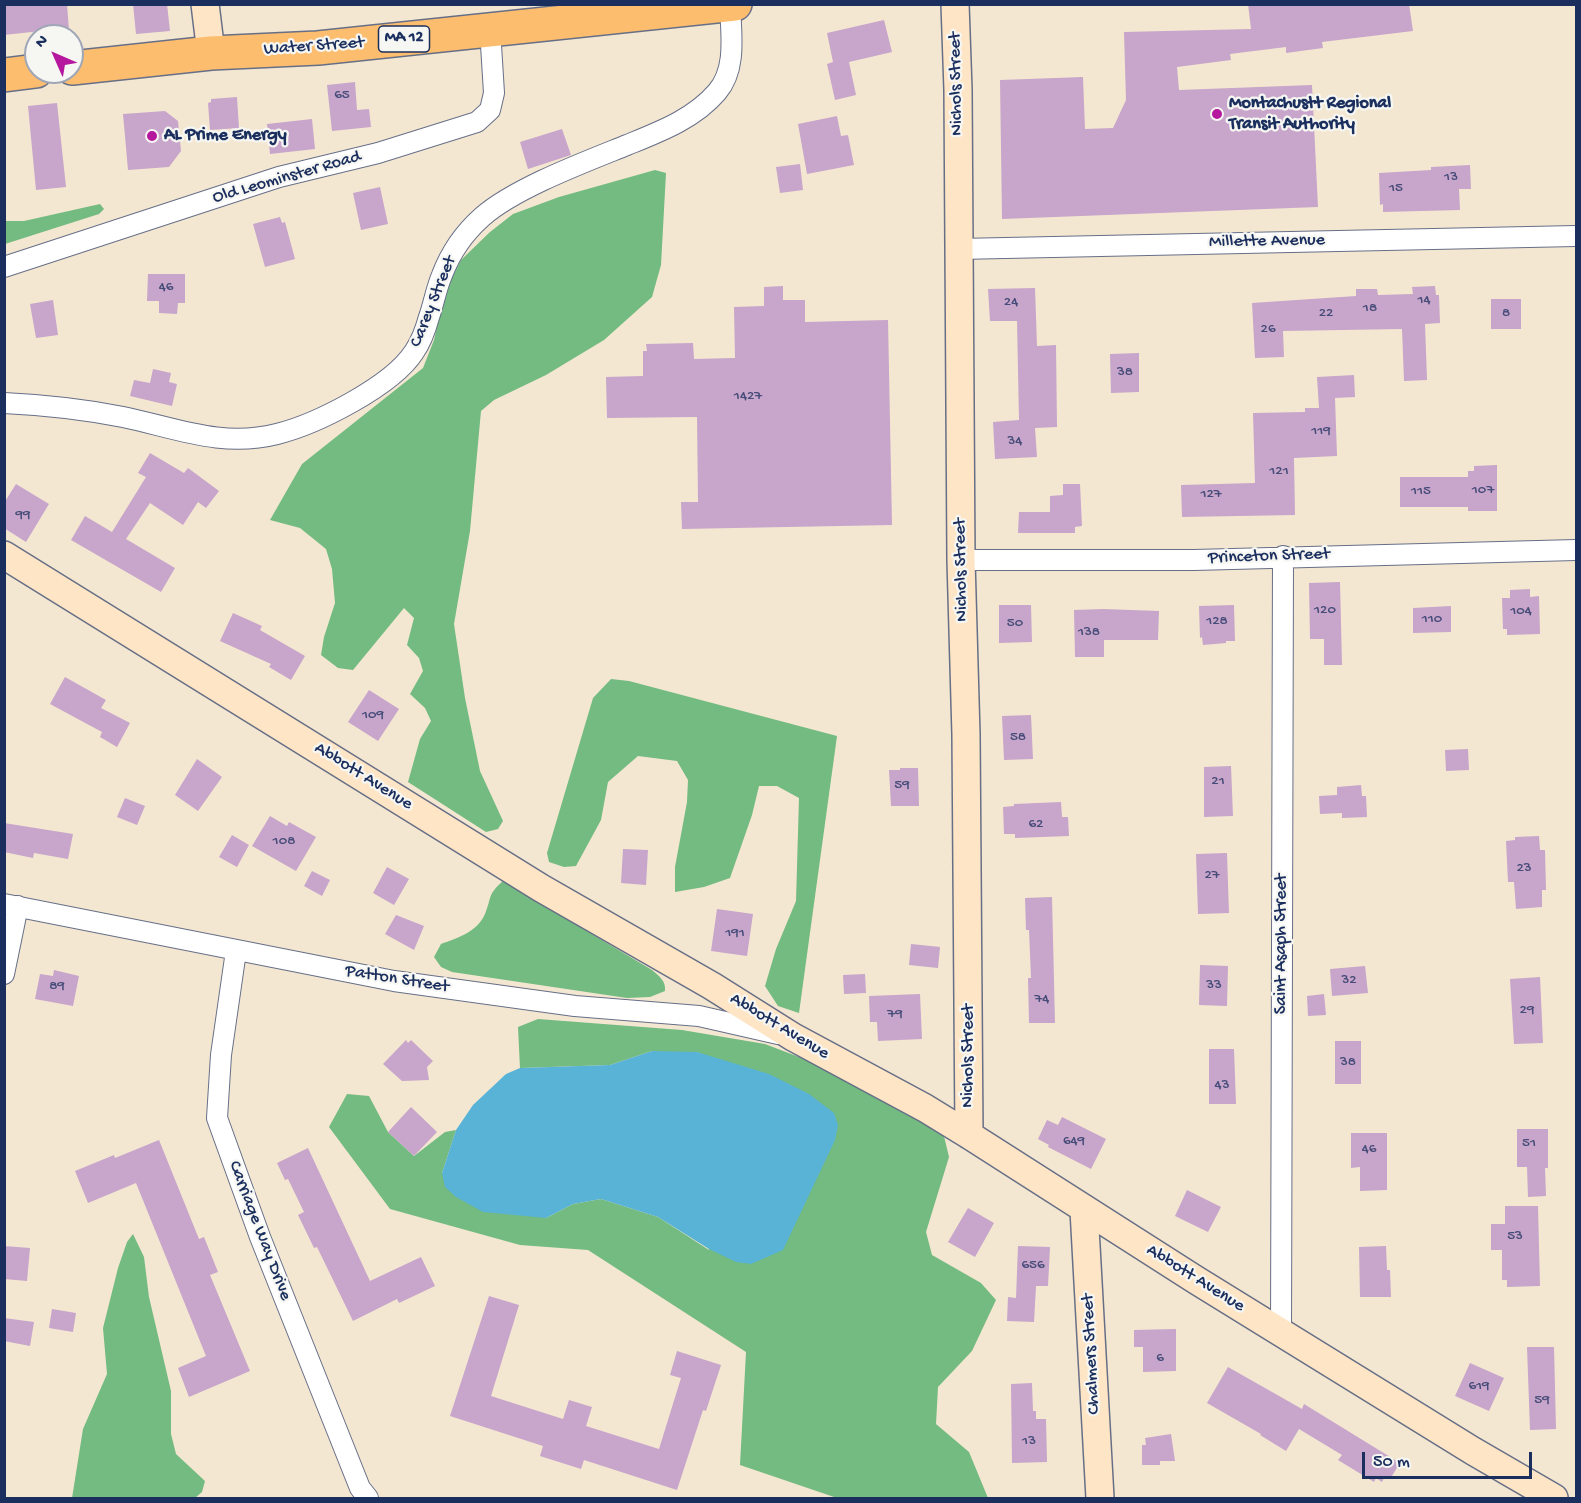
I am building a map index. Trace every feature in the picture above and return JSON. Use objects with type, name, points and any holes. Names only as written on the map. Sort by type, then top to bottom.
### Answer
[{"type":"highway","name":"Water Street","points":[[84,67],[211,53],[318,48],[735,4]]},
{"type":"highway","points":[[4,75],[24,72]]},
{"type":"main road","points":[[205,4],[211,53]]},
{"type":"main road","name":"Nichols Street","points":[[955,4],[958,90],[961,560],[966,735],[969,1135]]},
{"type":"main road","name":"Abbott Avenue","points":[[4,555],[541,888],[712,986],[792,1037],[925,1108],[1084,1210],[1473,1451],[1554,1498]]},
{"type":"main road","name":"Chalmers Street","points":[[1084,1210],[1100,1498]]},
{"type":"street","name":"Carey Street","points":[[4,403],[69,407],[125,417],[188,434],[252,440],[279,434],[307,423],[367,394],[398,371],[415,351],[429,317],[441,276],[458,244],[482,217],[511,197],[655,134],[687,117],[718,91],[728,73],[732,48],[730,5]]},
{"type":"street","name":"Old Leominster Road","points":[[4,267],[279,177],[378,153],[477,122],[490,110],[494,93],[490,29]]},
{"type":"street","name":"Millette Avenue","points":[[958,249],[1576,236]]},
{"type":"street","name":"Princeton Street","points":[[961,560],[1194,560],[1576,550]]},
{"type":"street","name":"Saint Asaph Street","points":[[1281,1332],[1283,556]]},
{"type":"street","name":"Patton Street","points":[[11,905],[394,981],[563,1005],[699,1016],[792,1037]]},
{"type":"street","points":[[4,974],[11,905]]},
{"type":"street","name":"Carriage Way Drive","points":[[236,951],[221,1055],[217,1118],[260,1237],[322,1396],[360,1488],[368,1498]]},
{"type":"green space","points":[[655,170],[666,173],[661,265],[652,297],[604,340],[546,375],[494,400],[481,411],[470,531],[454,624],[465,698],[480,771],[503,821],[498,829],[486,832],[408,782],[420,739],[431,721],[425,708],[410,694],[423,671],[419,658],[407,645],[414,618],[404,608],[353,670],[338,668],[321,655],[335,603],[332,569],[326,549],[300,528],[270,520],[302,464],[423,368],[434,340],[445,291],[461,260],[490,232],[513,214],[559,197]]},
{"type":"green space","points":[[100,204],[104,209],[99,214],[5,244],[5,221],[24,221]]},
{"type":"green space","points":[[611,679],[629,681],[837,736],[799,1013],[778,1006],[765,986],[776,949],[796,901],[799,798],[777,786],[759,786],[752,815],[730,878],[704,887],[675,892],[675,867],[687,802],[688,780],[677,761],[638,756],[608,782],[601,820],[576,866],[564,867],[549,862],[547,853],[593,698]]},
{"type":"green space","points":[[503,881],[652,970],[660,977],[665,991],[650,997],[627,998],[452,972],[441,967],[434,957],[441,944],[466,934],[482,920],[492,893]]},
{"type":"green space","points":[[538,1019],[682,1030],[765,1044],[812,1062],[943,1132],[949,1157],[926,1232],[932,1255],[981,1283],[996,1300],[972,1351],[938,1387],[936,1424],[969,1452],[988,1498],[837,1498],[740,1465],[746,1352],[588,1250],[520,1245],[390,1209],[329,1127],[347,1094],[369,1096],[388,1132],[414,1156],[445,1132],[456,1130],[442,1173],[546,1218],[573,1204],[601,1199],[658,1217],[709,1250],[652,1051],[610,1065],[520,1068],[518,1027]]},
{"type":"green space","points":[[133,1234],[144,1257],[149,1297],[171,1391],[171,1434],[176,1454],[205,1481],[202,1492],[195,1498],[72,1498],[83,1429],[107,1374],[103,1328],[118,1268],[127,1242]]},
{"type":"water","points":[[652,1051],[697,1052],[769,1074],[809,1094],[834,1113],[838,1125],[835,1140],[783,1250],[751,1264],[736,1262],[709,1249],[658,1217],[601,1199],[573,1204],[546,1218],[483,1212],[456,1197],[445,1187],[442,1173],[456,1130],[473,1105],[506,1074],[520,1068],[610,1065]]},
{"type":"building","points":[[4,4],[67,4],[69,24],[24,24],[24,33],[4,35]]},
{"type":"building","points":[[133,4],[167,4],[170,31],[136,34]]},
{"type":"building","name":"Montachustt Regional Transit Authority","points":[[1248,4],[1409,4],[1413,31],[1322,42],[1323,48],[1286,53],[1286,47],[1230,54],[1231,60],[1177,67],[1179,90],[1312,85],[1318,207],[1002,219],[1000,80],[1083,77],[1085,129],[1113,128],[1126,100],[1124,32],[1251,29]]},
{"type":"building","points":[[884,20],[892,52],[849,62],[856,95],[835,100],[827,64],[833,62],[827,33]]},
{"type":"building","points":[[355,82],[357,110],[369,109],[371,127],[332,131],[327,85]]},
{"type":"building","points":[[237,97],[239,128],[210,130],[208,103],[211,99]]},
{"type":"building","points":[[57,103],[66,187],[36,190],[28,106]]},
{"type":"building","name":"AL Prime Energy","points":[[165,111],[178,121],[181,151],[169,167],[128,170],[123,114]]},
{"type":"building","points":[[837,116],[841,136],[848,135],[854,165],[807,174],[798,124]]},
{"type":"building","points":[[312,119],[315,149],[270,154],[267,124]]},
{"type":"building","points":[[562,129],[571,155],[528,169],[520,142]]},
{"type":"building","points":[[800,164],[803,190],[780,193],[776,167]]},
{"type":"building","points":[[1470,165],[1471,189],[1459,189],[1460,210],[1383,212],[1383,204],[1380,205],[1379,173]]},
{"type":"building","points":[[380,187],[388,224],[361,230],[353,193]]},
{"type":"building","points":[[280,217],[282,223],[285,222],[295,259],[265,267],[253,224]]},
{"type":"building","points":[[148,274],[185,274],[185,303],[178,303],[177,314],[159,313],[159,301],[147,301]]},
{"type":"building","points":[[783,286],[783,300],[805,300],[805,322],[888,320],[892,525],[682,529],[681,502],[698,502],[697,417],[607,418],[606,377],[643,376],[643,351],[647,351],[646,344],[693,343],[694,359],[735,358],[734,307],[764,306],[764,287]]},
{"type":"building","points":[[1435,286],[1436,295],[1439,295],[1440,323],[1425,324],[1427,380],[1404,381],[1402,329],[1283,331],[1284,357],[1255,358],[1252,303],[1356,296],[1356,289],[1377,289],[1378,295],[1413,294],[1412,287]]},
{"type":"building","points":[[1035,288],[1037,346],[1056,345],[1057,427],[1035,428],[1037,457],[995,459],[993,422],[1019,420],[1017,321],[990,321],[988,289]]},
{"type":"building","points":[[1491,299],[1521,299],[1521,329],[1491,329]]},
{"type":"building","points":[[53,300],[58,335],[36,338],[30,304]]},
{"type":"building","points":[[1139,353],[1139,392],[1111,393],[1110,354]]},
{"type":"building","points":[[153,369],[171,373],[169,382],[177,384],[172,406],[130,396],[134,380],[150,383]]},
{"type":"building","points":[[1354,375],[1355,397],[1335,398],[1337,456],[1294,458],[1295,515],[1182,517],[1181,485],[1255,483],[1253,413],[1305,412],[1305,408],[1319,408],[1317,377]]},
{"type":"building","points":[[150,453],[184,473],[188,468],[219,491],[206,508],[198,502],[183,525],[150,503],[126,539],[175,568],[161,592],[71,540],[85,516],[112,532],[146,477],[138,473]]},
{"type":"building","points":[[1497,465],[1497,511],[1468,511],[1468,507],[1400,507],[1400,477],[1468,477],[1468,471],[1474,471],[1474,466]]},
{"type":"building","points":[[16,484],[49,504],[26,542],[4,528],[4,503]]},
{"type":"building","points":[[1063,484],[1080,484],[1082,526],[1075,527],[1075,533],[1018,533],[1019,512],[1050,512],[1050,496],[1063,495]]},
{"type":"building","points":[[1340,582],[1342,665],[1324,665],[1324,639],[1310,639],[1309,583]]},
{"type":"building","points":[[1530,589],[1530,597],[1539,596],[1540,634],[1507,635],[1507,629],[1503,629],[1502,598],[1510,598],[1510,590]]},
{"type":"building","points":[[999,605],[1031,605],[1032,642],[999,643]]},
{"type":"building","points":[[1234,605],[1235,641],[1203,645],[1202,637],[1200,638],[1199,606]]},
{"type":"building","points":[[1451,606],[1451,632],[1413,633],[1413,608]]},
{"type":"building","points":[[1074,610],[1159,611],[1158,640],[1104,640],[1104,657],[1075,657]]},
{"type":"building","points":[[233,613],[262,626],[260,630],[305,656],[291,680],[269,667],[271,664],[220,641]]},
{"type":"building","points":[[65,677],[106,700],[101,708],[130,723],[117,747],[100,737],[102,732],[50,704]]},
{"type":"building","points":[[369,690],[399,709],[378,741],[348,722]]},
{"type":"building","points":[[1031,715],[1033,759],[1004,760],[1002,716]]},
{"type":"building","points":[[1468,749],[1469,770],[1446,771],[1445,750]]},
{"type":"building","points":[[197,759],[222,777],[198,811],[175,795]]},
{"type":"building","points":[[1231,766],[1233,816],[1204,817],[1204,767]]},
{"type":"building","points":[[900,768],[918,768],[919,806],[891,806],[889,770],[900,770]]},
{"type":"building","points":[[1361,785],[1362,796],[1366,796],[1367,817],[1342,818],[1342,813],[1320,814],[1319,796],[1337,795],[1337,787]]},
{"type":"building","points":[[125,798],[145,806],[137,825],[117,817]]},
{"type":"building","points":[[1061,802],[1062,817],[1068,817],[1069,836],[1015,838],[1015,834],[1004,834],[1003,807],[1014,806],[1014,804]]},
{"type":"building","points":[[270,816],[287,826],[289,822],[316,837],[296,871],[252,846]]},
{"type":"building","points":[[4,823],[73,834],[68,859],[34,853],[33,858],[4,852]]},
{"type":"building","points":[[232,835],[249,845],[237,867],[219,857]]},
{"type":"building","points":[[1539,836],[1540,850],[1545,850],[1546,890],[1542,890],[1542,907],[1516,909],[1514,882],[1508,882],[1506,841],[1515,840],[1515,837]]},
{"type":"building","points":[[623,849],[648,850],[646,885],[621,883]]},
{"type":"building","points":[[1227,853],[1229,913],[1198,914],[1196,854]]},
{"type":"building","points":[[387,867],[409,879],[394,905],[373,893]]},
{"type":"building","points":[[312,871],[330,880],[322,896],[304,886]]},
{"type":"building","points":[[1052,897],[1055,1023],[1029,1023],[1028,978],[1031,978],[1025,898]]},
{"type":"building","points":[[717,909],[753,914],[747,956],[711,951]]},
{"type":"building","points":[[396,915],[424,926],[414,950],[385,934]]},
{"type":"building","points":[[911,944],[940,947],[938,968],[909,965]]},
{"type":"building","points":[[1200,965],[1228,966],[1227,1006],[1199,1005]]},
{"type":"building","points":[[1365,966],[1368,993],[1332,996],[1330,969]]},
{"type":"building","points":[[54,970],[79,976],[73,1006],[35,999],[40,974],[53,976]]},
{"type":"building","points":[[865,974],[866,993],[844,994],[843,975]]},
{"type":"building","points":[[1540,977],[1543,1043],[1514,1044],[1510,979]]},
{"type":"building","points":[[920,994],[922,1039],[878,1041],[877,1022],[870,1022],[869,996]]},
{"type":"building","points":[[1324,994],[1326,1015],[1308,1016],[1307,996]]},
{"type":"building","points":[[406,1040],[408,1043],[411,1040],[433,1061],[427,1067],[429,1080],[402,1081],[383,1064]]},
{"type":"building","points":[[1335,1041],[1361,1041],[1361,1084],[1335,1084]]},
{"type":"building","points":[[1209,1049],[1234,1049],[1236,1104],[1209,1104]]},
{"type":"building","points":[[411,1107],[437,1132],[414,1156],[388,1132]]},
{"type":"building","points":[[1062,1117],[1106,1139],[1091,1169],[1048,1147],[1049,1145],[1038,1139],[1047,1120],[1058,1125]]},
{"type":"building","points":[[1517,1129],[1548,1129],[1548,1168],[1545,1168],[1546,1196],[1528,1197],[1527,1167],[1517,1167]]},
{"type":"building","points":[[1351,1133],[1387,1133],[1387,1190],[1360,1191],[1360,1167],[1351,1168]]},
{"type":"building","points":[[159,1140],[199,1239],[204,1237],[218,1272],[210,1275],[250,1371],[189,1397],[178,1368],[206,1356],[136,1183],[88,1203],[75,1171]]},
{"type":"building","points":[[308,1148],[370,1281],[421,1257],[435,1286],[399,1303],[397,1299],[353,1321],[317,1247],[314,1248],[298,1215],[304,1212],[288,1179],[285,1180],[277,1163]]},
{"type":"building","points":[[1187,1190],[1221,1207],[1208,1232],[1175,1216]]},
{"type":"building","points":[[1505,1206],[1538,1206],[1540,1286],[1507,1287],[1507,1280],[1502,1280],[1502,1250],[1491,1250],[1491,1224],[1505,1224]]},
{"type":"building","points":[[968,1208],[994,1223],[975,1257],[948,1242]]},
{"type":"building","points":[[4,1246],[30,1248],[27,1281],[4,1279]]},
{"type":"building","points":[[1018,1246],[1050,1247],[1048,1286],[1036,1286],[1034,1322],[1007,1321],[1008,1297],[1016,1298]]},
{"type":"building","points":[[1386,1246],[1391,1297],[1360,1297],[1359,1247]]},
{"type":"building","points":[[489,1296],[519,1305],[491,1396],[563,1419],[569,1400],[592,1407],[586,1426],[659,1449],[681,1378],[670,1375],[677,1351],[721,1365],[706,1411],[703,1410],[677,1490],[584,1460],[581,1469],[540,1456],[543,1446],[450,1416]]},
{"type":"building","points":[[52,1309],[76,1313],[73,1332],[49,1328]]},
{"type":"building","points":[[4,1318],[34,1322],[30,1346],[4,1341]]},
{"type":"building","points":[[1176,1329],[1176,1371],[1143,1372],[1143,1347],[1134,1347],[1134,1330]]},
{"type":"building","points":[[1527,1347],[1554,1347],[1556,1429],[1530,1430]]},
{"type":"building","points":[[1470,1363],[1504,1378],[1489,1411],[1455,1396]]},
{"type":"building","points":[[1228,1367],[1302,1409],[1304,1404],[1400,1463],[1390,1479],[1385,1476],[1382,1482],[1376,1478],[1374,1482],[1338,1460],[1342,1455],[1299,1429],[1286,1451],[1207,1403]]},
{"type":"building","points":[[1032,1383],[1033,1411],[1036,1411],[1036,1419],[1046,1419],[1047,1462],[1012,1463],[1011,1384]]},
{"type":"building","points":[[1171,1434],[1175,1461],[1160,1461],[1160,1465],[1142,1465],[1142,1445],[1146,1445],[1145,1438]]},
{"type":"place","name":"Montachustt Regional Transit Authority","points":[[1217,114]]},
{"type":"place","name":"AL Prime Energy","points":[[152,136]]}]
